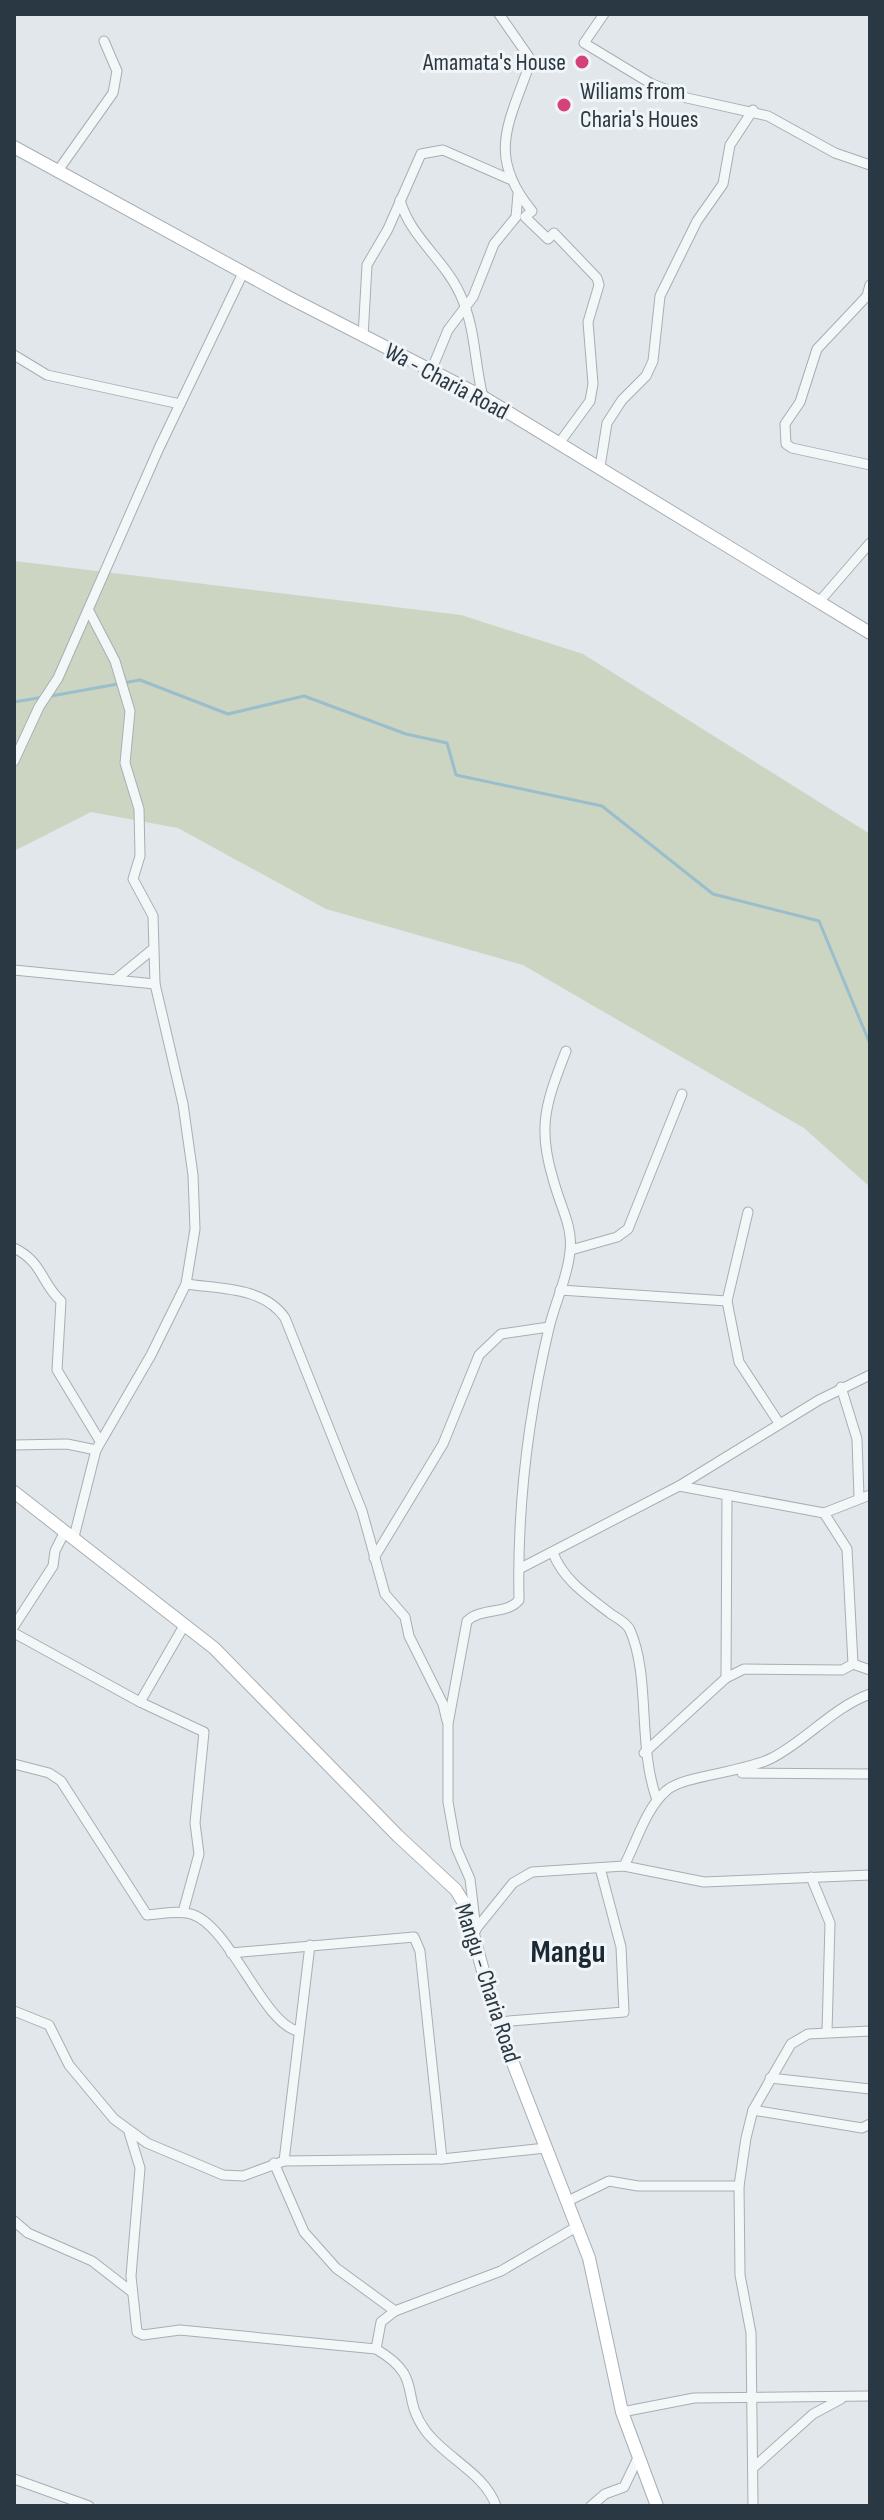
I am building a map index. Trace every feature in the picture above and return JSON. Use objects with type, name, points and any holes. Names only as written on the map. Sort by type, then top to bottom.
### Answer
[{"type":"street","points":[[499,14],[531,60],[504,144],[503,161],[509,179],[532,211],[525,217],[548,239],[554,233],[597,278],[599,285],[588,322],[593,384],[590,401],[560,442]]},
{"type":"street","points":[[604,14],[584,43],[650,83],[675,93],[753,110],[835,153],[870,165]]},
{"type":"street","points":[[57,172],[113,93],[117,71],[104,41]]},
{"type":"street","points":[[600,467],[607,423],[622,400],[646,376],[653,361],[660,296],[691,231],[723,184],[730,145],[753,110]]},
{"type":"street","name":"Wa - Charia Road","points":[[14,147],[363,337],[483,397],[870,633]]},
{"type":"street","points":[[363,337],[367,265],[421,154],[434,149],[458,155],[509,179]]},
{"type":"street","points":[[431,371],[448,330],[466,307],[494,244],[516,217],[518,194]]},
{"type":"street","points":[[400,200],[406,221],[445,266],[466,307],[476,345],[483,397]]},
{"type":"street","points":[[14,761],[89,611],[180,404],[243,273]]},
{"type":"street","points":[[870,285],[867,296],[817,349],[800,402],[785,424],[783,435],[786,444],[792,448],[870,465]]},
{"type":"street","points":[[14,355],[47,375],[180,404]]},
{"type":"street","points":[[819,602],[870,543]]},
{"type":"street","points":[[14,1626],[53,1566],[55,1551],[70,1534],[98,1446],[151,1355],[186,1284],[195,1229],[193,1175],[183,1104],[155,984],[153,916],[133,879],[140,856],[139,809],[125,763],[130,711],[115,661],[89,611]]},
{"type":"street","points":[[115,980],[153,949]]},
{"type":"street","points":[[14,970],[155,984]]},
{"type":"street","points":[[476,1945],[470,1879],[451,1825],[448,1724],[467,1621],[483,1612],[517,1605],[527,1448],[549,1327],[571,1250],[570,1233],[544,1141],[543,1120],[566,1051]]},
{"type":"street","points":[[571,1250],[617,1237],[628,1229],[682,1094]]},
{"type":"street","points":[[748,1212],[727,1301],[739,1362],[779,1423]]},
{"type":"street","points":[[14,1248],[36,1262],[50,1290],[61,1301],[57,1370],[98,1446]]},
{"type":"street","points":[[186,1284],[262,1296],[275,1303],[285,1318],[362,1511],[385,1594],[405,1617],[409,1636],[443,1704],[448,1724]]},
{"type":"street","points":[[560,1290],[727,1301]]},
{"type":"street","points":[[374,1558],[443,1444],[479,1355],[501,1334],[549,1327]]},
{"type":"street","points":[[519,1569],[679,1486],[779,1423],[841,1387],[870,1375]]},
{"type":"street","points":[[841,1387],[857,1439],[859,1497]]},
{"type":"street","points":[[14,1445],[98,1446]]},
{"type":"street","points":[[679,1486],[824,1513],[870,1495]]},
{"type":"street","name":"Mangu - Charia Road","points":[[14,1492],[185,1624],[231,1664],[398,1836],[456,1890],[465,1905],[497,2022],[578,2226],[596,2288],[622,2412],[637,2460],[657,2506]]},
{"type":"street","points":[[726,1678],[727,1495]]},
{"type":"street","points":[[824,1513],[847,1549],[853,1664]]},
{"type":"street","points":[[553,1553],[560,1571],[570,1581],[629,1627],[638,1670],[644,1753],[657,1800]]},
{"type":"street","points":[[140,1702],[185,1624]]},
{"type":"street","points":[[14,1633],[140,1702],[199,1727],[206,1740],[195,1823],[199,1854],[183,1912]]},
{"type":"street","points":[[644,1753],[726,1678],[744,1669],[842,1670],[853,1664],[870,1670]]},
{"type":"street","points":[[624,1866],[657,1800],[676,1784],[734,1773],[770,1759],[839,1710],[870,1694]]},
{"type":"street","points":[[14,1764],[49,1773],[61,1781],[147,1915],[183,1912],[204,1921],[282,2021],[298,2031]]},
{"type":"street","points":[[734,1773],[870,1774]]},
{"type":"street","points":[[476,1929],[522,1876],[624,1866],[696,1882],[870,1875]]},
{"type":"street","points":[[497,2022],[624,2012],[621,1947],[600,1868]]},
{"type":"street","points":[[811,1877],[830,1923],[827,2032]]},
{"type":"street","points":[[231,1953],[407,1935],[419,1942],[442,2159]]},
{"type":"street","points":[[310,1945],[279,2162],[304,2232],[336,2268],[395,2311]]},
{"type":"street","points":[[14,2011],[49,2025],[69,2065],[129,2132],[223,2175],[243,2176],[279,2162],[442,2159],[546,2148]]},
{"type":"street","points":[[753,2506],[751,2333],[740,2275],[739,2186],[753,2110],[791,2044],[808,2034],[870,2031]]},
{"type":"street","points":[[770,2078],[870,2089]]},
{"type":"street","points":[[753,2110],[862,2128],[870,2124]]},
{"type":"street","points":[[129,2132],[140,2174],[131,2250],[134,2327],[143,2335],[180,2330],[376,2349],[396,2361],[409,2379],[416,2414],[425,2430],[481,2483],[496,2506]]},
{"type":"street","points":[[568,2201],[609,2181],[649,2186],[739,2186]]},
{"type":"street","points":[[14,2221],[28,2233],[92,2261],[132,2292]]},
{"type":"street","points":[[376,2349],[381,2322],[395,2311],[501,2271],[578,2226]]},
{"type":"street","points":[[14,2238],[28,2233]]},
{"type":"street","points":[[622,2412],[682,2399],[870,2396]]},
{"type":"street","points":[[753,2468],[813,2414],[844,2397]]},
{"type":"street","points":[[591,2506],[605,2494],[624,2487],[637,2460]]},
{"type":"street","points":[[14,2479],[89,2506]]},
{"type":"green space","points":[[14,561],[461,615],[583,654],[870,834],[870,1187],[804,1128],[523,965],[326,909],[178,828],[91,812],[14,851]]},
{"type":"waterway","points":[[51,696],[140,680],[228,714],[304,696],[406,734],[447,743],[456,775],[602,806],[713,894],[819,921],[870,1044]]},
{"type":"waterway","points":[[14,702],[44,697]]},
{"type":"place","name":"Amamata's House","points":[[582,62]]},
{"type":"place","name":"Wiliams from Charia's Houes","points":[[564,105]]},
{"type":"district","name":"Mangu","points":[[568,1951]]}]
